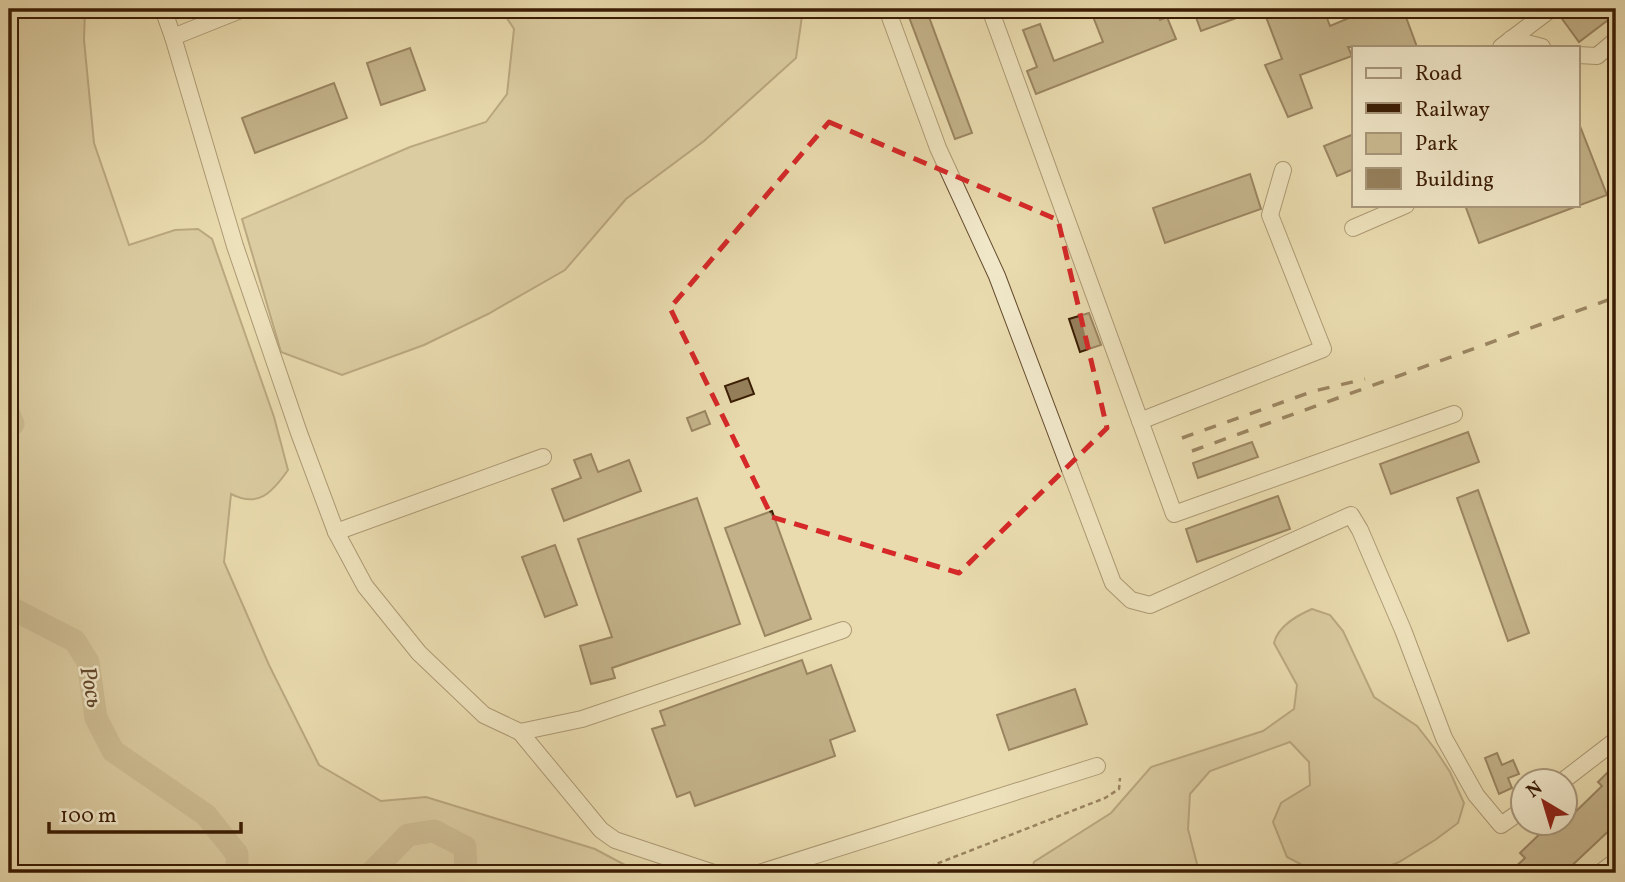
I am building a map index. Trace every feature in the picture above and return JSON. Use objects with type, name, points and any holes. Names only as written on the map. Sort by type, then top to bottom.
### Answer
[{"type":"lane","points":[[163,9],[235,246],[335,532],[365,586],[419,653],[484,715],[520,732],[601,830],[615,840],[715,873],[730,873]]},
{"type":"lane","points":[[173,37],[243,9]]},
{"type":"lane","points":[[887,9],[939,148],[996,276],[1113,583],[1131,600],[1150,605],[1351,515],[1403,630],[1444,738],[1476,795],[1501,825],[1510,819]]},
{"type":"lane","points":[[990,9],[1174,514],[1454,415]]},
{"type":"lane","points":[[1506,43],[1551,9]]},
{"type":"lane","points":[[1580,55],[1597,56],[1616,40]]},
{"type":"lane","points":[[1506,43],[1533,46]]},
{"type":"lane","points":[[1140,421],[1323,349],[1270,215],[1283,170]]},
{"type":"lane","points":[[1353,228],[1404,206]]},
{"type":"lane","points":[[335,532],[543,457]]},
{"type":"lane","points":[[520,732],[582,719],[843,630]]},
{"type":"lane","points":[[1580,767],[1616,740]]},
{"type":"lane","points":[[759,873],[1097,766]]},
{"type":"lane","points":[[1600,873],[1616,861]]},
{"type":"path","points":[[905,873],[931,866],[1105,798],[1119,789],[1121,778]]},
{"type":"highlighted area","points":[[829,122],[1058,220],[1107,428],[959,573],[772,517],[670,308]]},
{"type":"green space","points":[[9,9],[85,9],[84,40],[94,143],[129,245],[175,230],[198,229],[212,239],[274,417],[288,470],[270,491],[257,499],[231,494],[224,562],[269,665],[319,765],[381,801],[426,797],[595,849],[640,873],[9,873]]},
{"type":"green space","points":[[501,9],[803,9],[796,58],[704,141],[626,199],[565,270],[488,314],[424,345],[342,375],[281,352],[242,219],[410,147],[486,122],[507,94],[514,29]]},
{"type":"green space","points":[[1312,609],[1330,615],[1343,631],[1374,697],[1417,726],[1435,749],[1450,772],[1464,803],[1458,823],[1399,862],[1373,873],[1317,873],[1287,857],[1273,822],[1281,803],[1310,785],[1309,762],[1290,742],[1210,771],[1190,794],[1188,829],[1197,864],[1203,873],[1031,873],[1034,862],[1111,813],[1151,767],[1263,731],[1294,709],[1297,685],[1274,643],[1279,632],[1294,618]]},
{"type":"building","points":[[906,9],[926,9],[972,133],[955,139]]},
{"type":"building","points":[[1090,9],[1114,9],[1115,13],[1125,9],[1156,9],[1160,20],[1167,17],[1176,39],[1036,94],[1027,71],[1037,67],[1023,30],[1040,24],[1054,61],[1103,42]]},
{"type":"building","points":[[1193,9],[1257,9],[1258,10],[1201,31]]},
{"type":"building","points":[[1263,9],[1311,9],[1314,18],[1325,13],[1330,26],[1354,16],[1352,9],[1403,9],[1417,46],[1348,47],[1352,56],[1300,75],[1312,108],[1288,117],[1265,65],[1282,59]]},
{"type":"building","points":[[1570,9],[1616,9],[1616,14],[1579,42],[1560,16]]},
{"type":"building","points":[[410,48],[425,90],[381,105],[367,63]]},
{"type":"building","points":[[334,83],[347,118],[255,153],[242,118]]},
{"type":"building","points":[[1580,126],[1607,195],[1580,205]]},
{"type":"building","points":[[1352,135],[1352,170],[1337,176],[1324,146]]},
{"type":"building","points":[[1250,174],[1261,209],[1165,243],[1153,208]]},
{"type":"building","points":[[1465,206],[1578,206],[1479,243]]},
{"type":"building","points":[[1089,313],[1101,345],[1080,352],[1069,319]]},
{"type":"building","points":[[748,378],[754,394],[731,402],[725,386]]},
{"type":"building","points":[[705,411],[710,424],[692,431],[687,418]]},
{"type":"building","points":[[1468,432],[1479,462],[1391,494],[1380,464]]},
{"type":"building","points":[[1252,442],[1258,457],[1198,478],[1193,463]]},
{"type":"building","points":[[591,454],[598,472],[629,460],[641,491],[564,521],[552,489],[581,478],[574,460]]},
{"type":"building","points":[[1478,490],[1529,633],[1508,641],[1457,498]]},
{"type":"building","points":[[1278,496],[1290,529],[1197,562],[1186,529]]},
{"type":"building","points":[[697,498],[740,624],[612,668],[615,678],[591,684],[580,646],[612,637],[578,539]]},
{"type":"building","points":[[772,511],[811,619],[765,636],[725,528]]},
{"type":"building","points":[[555,545],[577,605],[545,617],[522,557]]},
{"type":"building","points":[[802,660],[807,674],[831,665],[855,731],[830,740],[835,756],[695,806],[690,792],[677,797],[652,729],[665,725],[660,711]]},
{"type":"building","points":[[1075,689],[1087,724],[1009,750],[997,715]]},
{"type":"building","points":[[1497,753],[1502,765],[1513,760],[1516,766],[1510,766],[1510,789],[1499,794],[1485,758]]},
{"type":"building","points":[[1616,764],[1616,824],[1564,873],[1509,873],[1525,858],[1520,853],[1538,836],[1580,836],[1580,807],[1602,786],[1598,782]]},
{"type":"waterway","name":"Рось","points":[[9,414],[13,424],[9,427]]},
{"type":"waterway","name":"Рось","points":[[9,607],[75,641],[88,662],[96,718],[113,751],[206,815],[237,854],[237,873]]},
{"type":"waterway","name":"Рось","points":[[371,873],[408,835],[434,831],[465,847],[466,873]]},
{"type":"railway","points":[[1192,451],[1616,297]]},
{"type":"railway","points":[[1182,438],[1314,391],[1365,379]]}]
